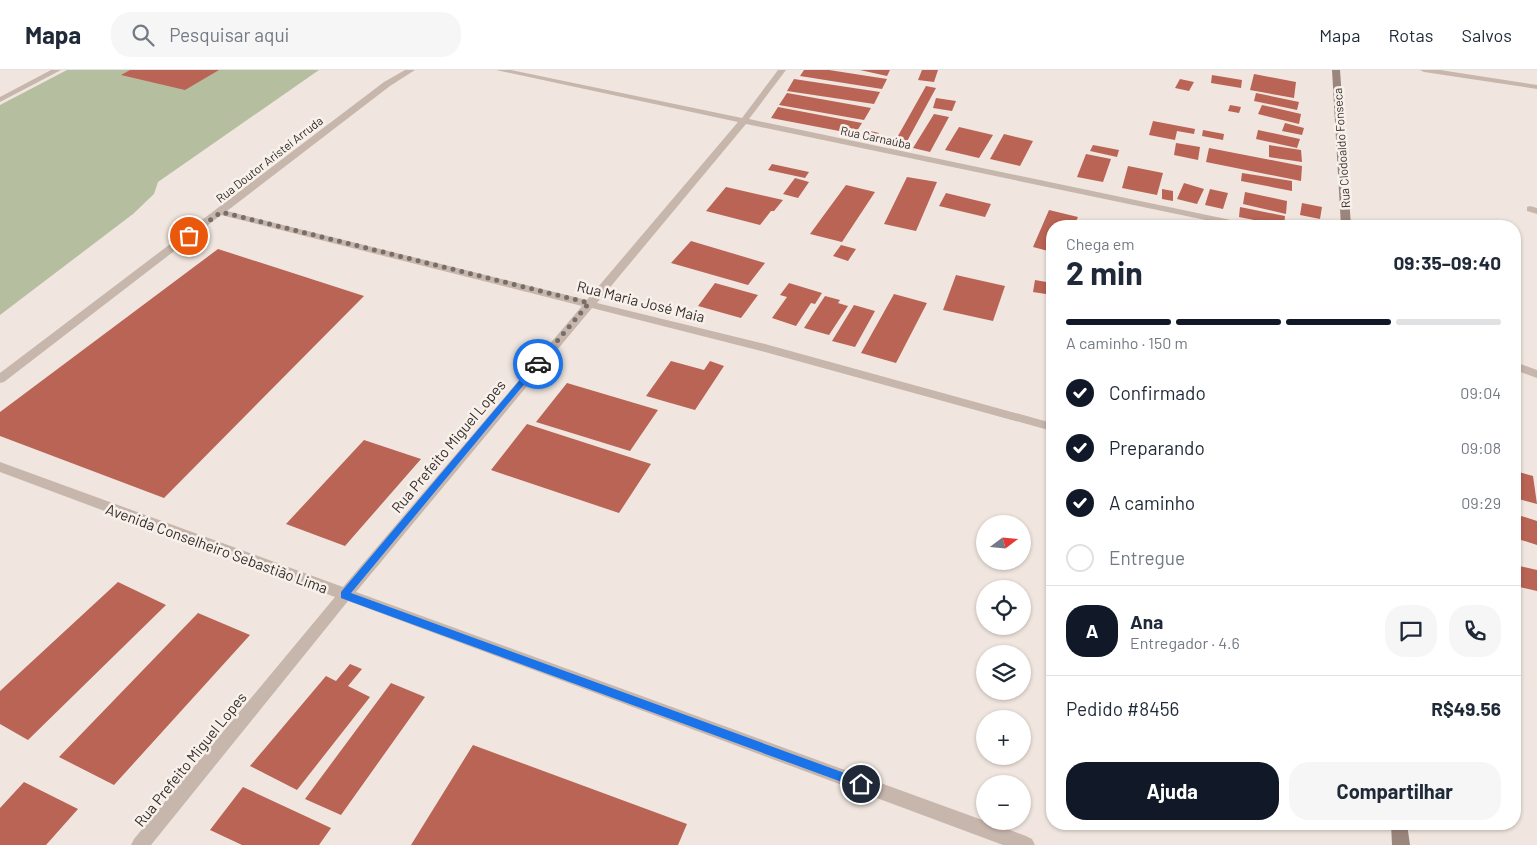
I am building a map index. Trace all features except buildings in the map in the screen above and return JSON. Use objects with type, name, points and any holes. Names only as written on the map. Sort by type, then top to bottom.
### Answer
[{"type":"street","points":[[0,100],[57,70]]},
{"type":"street","name":"Rua Doutor Aristei Arruda","points":[[0,379],[388,84],[410,70]]},
{"type":"street","name":"Rua Carnaúba","points":[[500,70],[1217,220]]},
{"type":"street","name":"Rua Prefeito Miguel Lopes","points":[[140,845],[345,595],[743,122],[782,70]]},
{"type":"street","name":"Rua Clodoaldo Fonseca","points":[[1336,70],[1346,220]]},
{"type":"street","points":[[1424,70],[1537,87]]},
{"type":"street","name":"Rua Maria José Maia","points":[[221,212],[765,348],[1046,424]]},
{"type":"street","points":[[1521,368],[1537,374]]},
{"type":"street","name":"Avenida Conselheiro Sebastião Lima","points":[[0,467],[1026,845]]},
{"type":"street","points":[[1400,830],[1401,845]]},
{"type":"green space","points":[[67,70],[319,70],[158,182],[154,194],[133,214],[0,315],[0,105]]},
{"type":"way so far","points":[[189,236],[221,212],[589,303],[538,364]]},
{"type":"route","points":[[538,364],[345,595],[861,784]]}]
